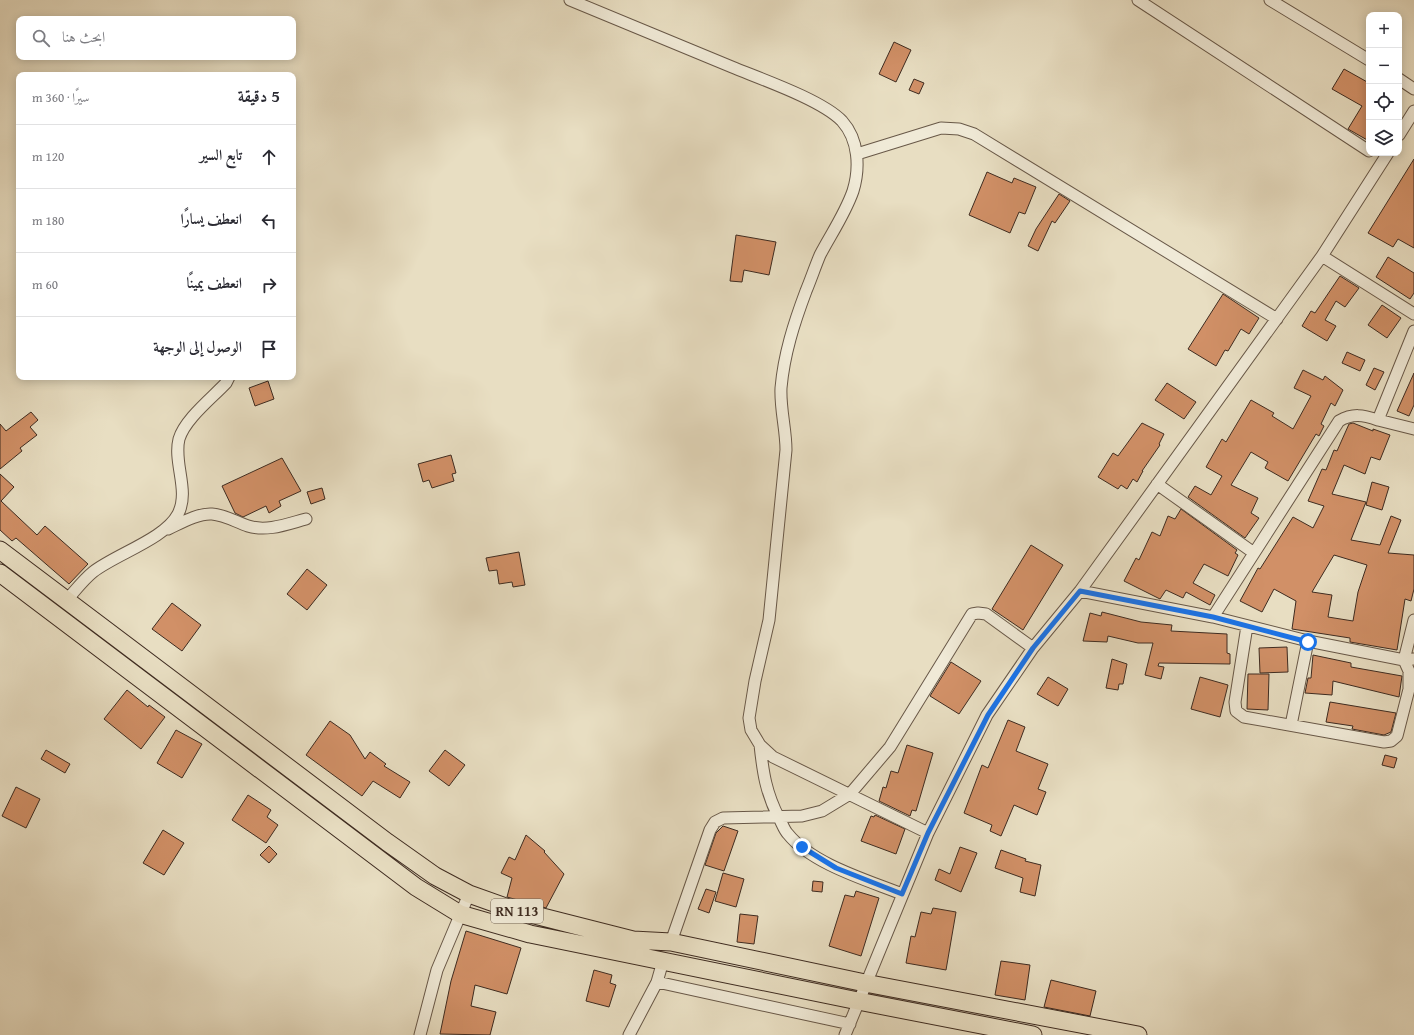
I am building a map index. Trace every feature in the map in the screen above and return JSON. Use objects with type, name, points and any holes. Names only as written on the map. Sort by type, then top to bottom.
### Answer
[{"type":"main road","name":"RN 113","points":[[0,550],[387,842],[435,876],[469,894],[511,909],[633,940],[671,942],[866,983],[1138,1035]]},
{"type":"main road","name":"RN 113","points":[[0,572],[416,886],[460,914],[530,934],[1033,1035]]},
{"type":"street","points":[[570,0],[766,80],[830,110],[843,122],[853,137],[857,154],[857,175],[853,191],[846,209],[820,256],[791,331],[786,355],[781,389],[781,407],[786,434],[786,450],[769,620],[755,681],[749,718],[750,730],[760,745],[773,757],[928,833]]},
{"type":"street","points":[[1138,0],[1366,149]]},
{"type":"street","points":[[1270,0],[1366,58]]},
{"type":"street","points":[[1402,82],[1414,89]]},
{"type":"street","points":[[1402,130],[1414,112]]},
{"type":"street","points":[[857,154],[941,128],[959,129],[974,134],[1276,319]]},
{"type":"street","points":[[845,1035],[928,833],[988,715],[1033,648],[1080,591],[1322,256],[1385,157]]},
{"type":"street","points":[[1322,256],[1414,314]]},
{"type":"street","points":[[1378,420],[1414,331]]},
{"type":"street","points":[[167,529],[179,514],[183,497],[178,448],[184,429],[228,380]]},
{"type":"street","points":[[1213,617],[1339,421],[1359,414],[1414,429]]},
{"type":"street","points":[[1157,484],[1254,553]]},
{"type":"street","points":[[66,601],[93,572],[113,559],[167,529],[203,514],[212,514],[228,518],[258,528],[272,528],[306,519]]},
{"type":"street","points":[[1080,591],[1213,617],[1308,642],[1409,660]]},
{"type":"street","points":[[671,942],[710,830],[715,822],[723,818],[802,816],[822,811],[850,794],[890,747],[972,614],[986,614],[1033,648]]},
{"type":"street","points":[[1247,626],[1235,702],[1236,711],[1244,717],[1384,742],[1391,741],[1397,736],[1409,689],[1409,660],[1414,620]]},
{"type":"street","points":[[1291,725],[1308,642]]},
{"type":"street","points":[[760,745],[764,781],[778,817],[787,834],[802,847],[836,868],[902,894]]},
{"type":"street","points":[[420,1035],[437,970],[469,894]]},
{"type":"street","points":[[629,1035],[657,982],[663,961]]},
{"type":"street","points":[[657,982],[850,1024]]},
{"type":"building","points":[[894,42],[911,50],[896,82],[879,74]]},
{"type":"building","points":[[1344,69],[1366,81],[1366,139],[1348,129],[1362,106],[1332,89]]},
{"type":"building","points":[[914,79],[924,83],[919,94],[909,90]]},
{"type":"building","points":[[1414,159],[1414,248],[1398,239],[1393,247],[1368,233]]},
{"type":"building","points":[[987,172],[1012,183],[1014,178],[1036,187],[1025,214],[1019,212],[1010,233],[969,215]]},
{"type":"building","points":[[1059,194],[1070,201],[1055,223],[1052,221],[1038,251],[1028,246],[1036,229]]},
{"type":"building","points":[[736,235],[776,242],[769,275],[744,270],[742,282],[730,281]]},
{"type":"building","points":[[1388,257],[1414,273],[1414,293],[1410,299],[1376,277]]},
{"type":"building","points":[[1340,276],[1359,288],[1345,307],[1336,301],[1325,320],[1336,326],[1327,341],[1302,326],[1311,311],[1315,313]]},
{"type":"building","points":[[1223,294],[1259,318],[1249,334],[1241,329],[1228,351],[1225,350],[1216,366],[1188,349]]},
{"type":"building","points":[[1382,305],[1401,318],[1387,338],[1368,325]]},
{"type":"building","points":[[1347,352],[1365,360],[1360,371],[1342,363]]},
{"type":"building","points":[[1374,368],[1384,372],[1375,390],[1366,385]]},
{"type":"building","points":[[1303,370],[1323,380],[1325,376],[1343,390],[1335,406],[1331,403],[1321,424],[1324,426],[1319,436],[1316,434],[1288,481],[1265,468],[1268,462],[1251,452],[1231,485],[1258,498],[1251,513],[1259,518],[1245,538],[1188,497],[1195,486],[1211,495],[1222,476],[1206,467],[1222,439],[1226,442],[1251,400],[1274,413],[1272,416],[1293,429],[1311,396],[1294,388]]},
{"type":"building","points":[[1414,373],[1414,405],[1409,416],[1397,411]]},
{"type":"building","points":[[268,381],[274,399],[255,406],[249,388]]},
{"type":"building","points":[[1167,383],[1196,402],[1184,419],[1155,400]]},
{"type":"building","points":[[31,412],[38,420],[30,427],[37,435],[20,448],[22,451],[0,469],[0,424],[6,431]]},
{"type":"building","points":[[1142,423],[1164,434],[1159,444],[1160,445],[1142,471],[1137,482],[1133,479],[1127,489],[1121,485],[1118,489],[1098,477],[1113,453],[1118,456]]},
{"type":"building","points":[[1353,423],[1373,431],[1373,429],[1390,435],[1380,460],[1371,457],[1365,474],[1344,465],[1332,494],[1366,502],[1351,540],[1380,545],[1391,516],[1401,520],[1388,553],[1414,555],[1414,589],[1411,601],[1405,599],[1397,650],[1350,642],[1350,638],[1292,629],[1296,601],[1274,589],[1262,612],[1240,601],[1258,568],[1260,569],[1293,517],[1313,528],[1324,506],[1308,501],[1322,469],[1326,470],[1334,450],[1337,451],[1349,424]],"holes":[[[1334,555],[1367,565],[1358,592],[1353,621],[1328,617],[1332,595],[1312,592]]]},
{"type":"building","points":[[451,455],[456,473],[452,474],[454,481],[432,488],[429,480],[423,482],[418,464]]},
{"type":"building","points":[[282,458],[301,491],[279,501],[281,506],[269,513],[266,506],[243,517],[235,513],[222,486]]},
{"type":"building","points":[[0,474],[14,487],[1,501],[37,535],[45,526],[88,564],[69,584],[16,538],[12,541],[0,530]]},
{"type":"building","points":[[1372,482],[1389,487],[1382,510],[1366,505]]},
{"type":"building","points":[[322,488],[325,499],[311,504],[307,492]]},
{"type":"building","points":[[1181,509],[1237,550],[1235,553],[1238,555],[1228,576],[1204,564],[1193,583],[1215,595],[1210,605],[1186,592],[1183,598],[1166,590],[1160,599],[1124,581],[1136,558],[1139,560],[1152,532],[1160,536],[1168,516],[1175,519]]},
{"type":"building","points":[[1031,545],[1063,565],[1023,630],[992,609]]},
{"type":"building","points":[[519,552],[525,585],[513,587],[512,582],[499,584],[497,570],[489,571],[486,558]]},
{"type":"building","points":[[307,569],[327,585],[307,610],[287,594]]},
{"type":"building","points":[[172,603],[201,625],[182,651],[152,629]]},
{"type":"building","points":[[1102,612],[1141,622],[1172,625],[1171,631],[1227,634],[1227,653],[1230,654],[1230,664],[1159,663],[1158,666],[1164,667],[1161,679],[1145,675],[1153,643],[1138,643],[1108,636],[1107,642],[1083,641],[1090,613],[1101,616]]},
{"type":"building","points":[[1287,647],[1288,672],[1260,673],[1259,648]]},
{"type":"building","points":[[1313,655],[1351,663],[1351,667],[1402,676],[1399,697],[1333,681],[1332,695],[1305,693],[1308,678],[1311,678]]},
{"type":"building","points":[[1112,659],[1127,664],[1123,684],[1119,684],[1118,690],[1106,688]]},
{"type":"building","points":[[951,662],[981,681],[959,714],[930,696]]},
{"type":"building","points":[[1248,674],[1269,674],[1268,710],[1247,709]]},
{"type":"building","points":[[1048,677],[1068,689],[1058,706],[1037,694]]},
{"type":"building","points":[[1200,677],[1228,685],[1220,717],[1191,709]]},
{"type":"building","points":[[127,690],[148,707],[149,705],[165,717],[141,749],[104,719]]},
{"type":"building","points":[[1330,702],[1396,713],[1391,732],[1384,735],[1352,729],[1353,726],[1326,722]]},
{"type":"building","points":[[1008,720],[1025,727],[1016,751],[1048,764],[1038,789],[1046,792],[1037,815],[1014,805],[1001,836],[990,831],[992,825],[964,813],[982,765],[988,768]]},
{"type":"building","points":[[330,721],[350,735],[365,759],[370,752],[386,764],[384,766],[410,782],[400,798],[373,781],[362,796],[306,755]]},
{"type":"building","points":[[176,730],[202,744],[182,778],[157,763]]},
{"type":"building","points":[[907,745],[933,753],[916,811],[912,810],[910,816],[879,801],[883,787],[886,788],[891,771],[898,773]]},
{"type":"building","points":[[46,750],[70,764],[65,773],[41,759]]},
{"type":"building","points":[[445,750],[465,765],[449,786],[429,771]]},
{"type":"building","points":[[1385,755],[1397,758],[1394,768],[1382,765]]},
{"type":"building","points":[[16,787],[40,799],[26,828],[2,816]]},
{"type":"building","points":[[248,795],[271,810],[267,817],[278,825],[266,843],[232,820]]},
{"type":"building","points":[[875,815],[905,829],[896,854],[861,841],[871,816],[874,817]]},
{"type":"building","points":[[723,826],[738,831],[724,871],[705,865],[716,833]]},
{"type":"building","points":[[163,830],[184,843],[164,875],[143,863]]},
{"type":"building","points":[[526,835],[545,851],[544,852],[564,874],[546,908],[507,897],[512,878],[501,873],[509,857],[515,860]]},
{"type":"building","points":[[269,846],[277,854],[269,863],[260,855]]},
{"type":"building","points":[[960,847],[977,853],[961,892],[935,880],[939,869],[950,874]]},
{"type":"building","points":[[1001,850],[1026,859],[1025,861],[1041,865],[1035,896],[1020,892],[1023,878],[995,868]]},
{"type":"building","points":[[723,873],[744,879],[736,907],[715,901]]},
{"type":"building","points":[[813,881],[823,882],[822,892],[812,891]]},
{"type":"building","points":[[706,889],[716,892],[709,913],[698,909]]},
{"type":"building","points":[[856,891],[879,898],[861,956],[829,946],[845,895],[854,897]]},
{"type":"building","points":[[933,908],[956,912],[946,970],[906,963],[911,936],[915,937],[921,912],[931,914]]},
{"type":"building","points":[[740,914],[758,916],[754,944],[737,942]]},
{"type":"building","points":[[466,931],[521,948],[507,994],[475,985],[471,1006],[496,1012],[490,1035],[440,1034],[451,981]]},
{"type":"building","points":[[1001,961],[1030,965],[1025,1000],[995,995]]},
{"type":"building","points":[[594,970],[612,975],[610,983],[616,985],[609,1007],[586,1001]]},
{"type":"building","points":[[1051,980],[1096,991],[1090,1016],[1044,1007]]},
{"type":"route","points":[[802,847],[836,868],[902,894],[928,833],[988,715],[1033,648],[1080,591],[1213,617],[1308,642]]}]
